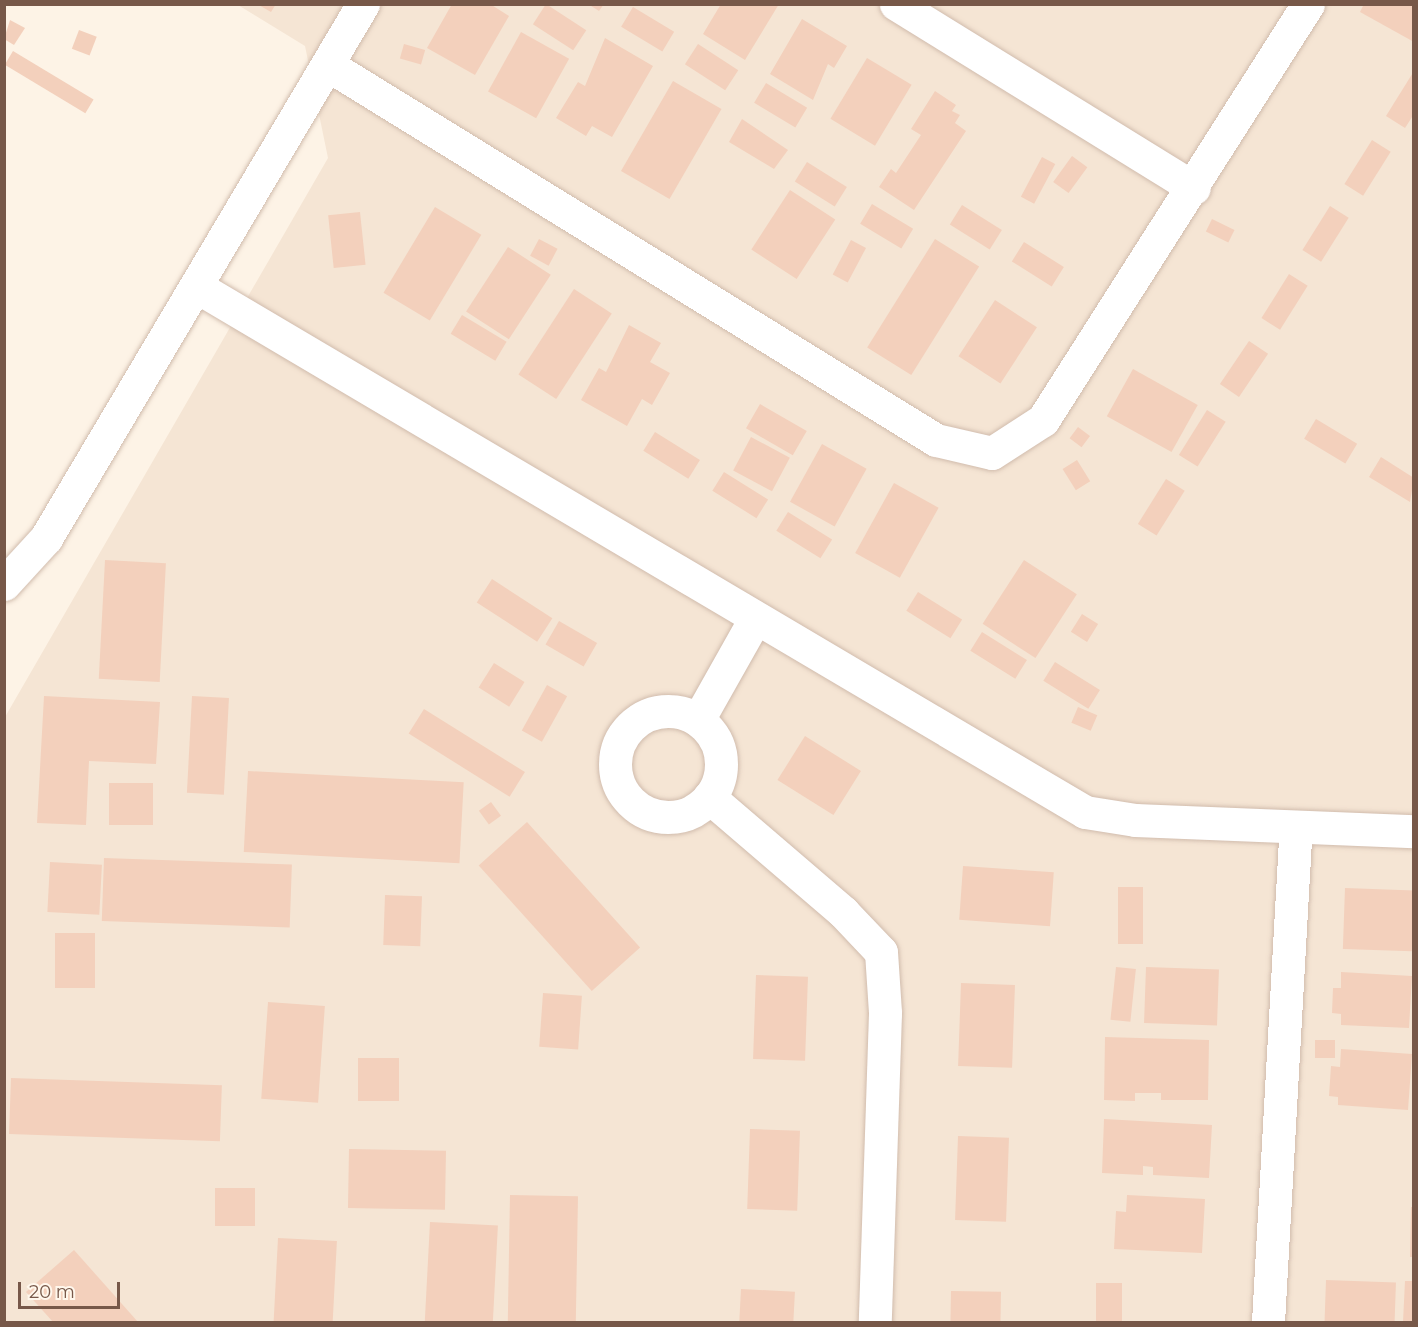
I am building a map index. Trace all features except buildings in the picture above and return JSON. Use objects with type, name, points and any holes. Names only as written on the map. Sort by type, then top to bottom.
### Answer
[{"type":"street","points":[[4,584],[46,538],[199,288],[363,4]]},
{"type":"street","points":[[896,4],[1194,188]]},
{"type":"street","points":[[328,65],[936,440],[992,453],[1043,420],[1194,188],[1308,4]]},
{"type":"street","points":[[199,288],[754,619],[1085,812],[1135,820],[1413,831]]},
{"type":"street","points":[[698,720],[754,619]]},
{"type":"street","points":[[674,712],[698,720],[719,748],[718,783],[709,797],[680,816],[646,812],[626,795],[616,771],[622,737],[648,714],[674,712]]},
{"type":"street","points":[[709,797],[843,912],[881,952],[885,1013],[875,1323]]},
{"type":"street","points":[[1268,1323],[1296,827]]},
{"type":"shaded area","points":[[238,5],[1413,5],[1413,1322],[5,1322],[5,717],[328,158],[305,46]]}]
